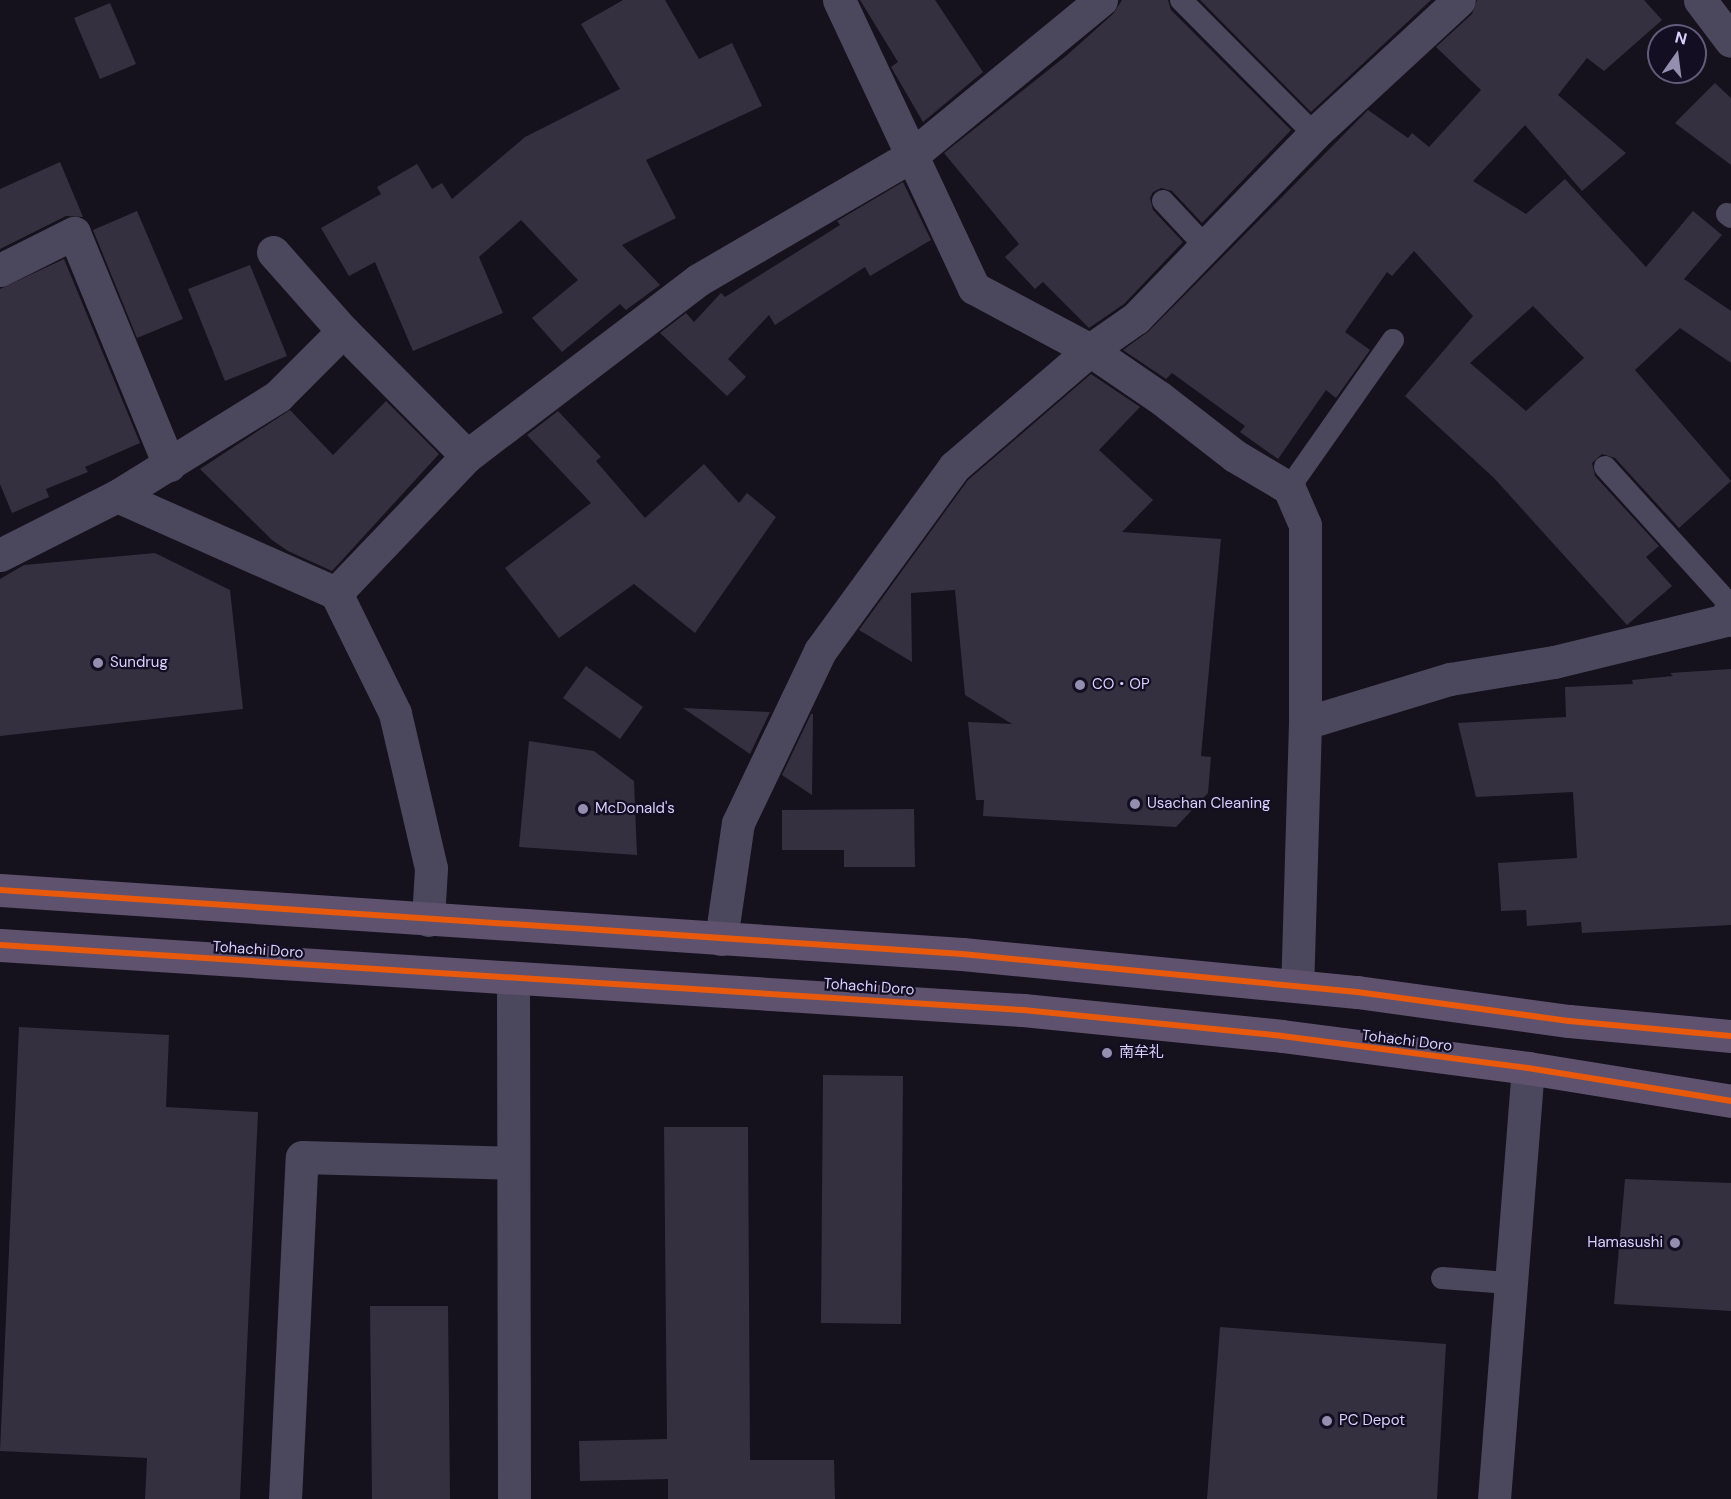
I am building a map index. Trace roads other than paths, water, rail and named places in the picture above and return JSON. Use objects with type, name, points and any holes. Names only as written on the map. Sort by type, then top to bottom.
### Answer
[{"type":"main road","points":[[0,890],[962,954],[1297,985],[1569,1021],[1731,1036]]},
{"type":"main road","name":"Tohachi Doro","points":[[0,945],[513,980],[1023,1010],[1282,1036],[1528,1068],[1731,1101]]},
{"type":"street","points":[[840,0],[974,288],[1090,350],[1159,396],[1235,456],[1289,488],[1305,525],[1305,723],[1297,985]]},
{"type":"street","points":[[720,939],[738,823],[820,651],[954,467],[1090,350],[1136,318],[1314,134],[1459,0]]},
{"type":"street","points":[[1700,0],[1731,41]]},
{"type":"street","points":[[336,593],[467,456],[698,280],[911,156],[1081,6]]},
{"type":"street","points":[[0,270],[74,233],[169,465]]},
{"type":"street","points":[[273,252],[343,331],[467,456]]},
{"type":"street","points":[[1,553],[117,496],[278,396],[343,331]]},
{"type":"street","points":[[117,496],[336,593],[395,713],[431,868],[428,920]]},
{"type":"street","points":[[1305,723],[1450,678],[1554,662],[1730,613]]},
{"type":"street","points":[[513,980],[514,1499]]},
{"type":"street","points":[[1494,1499],[1509,1283],[1528,1068]]},
{"type":"street","points":[[285,1499],[302,1157],[513,1163]]},
{"type":"lane","points":[[1181,0],[1314,134]]},
{"type":"lane","points":[[1163,201],[1206,246]]},
{"type":"lane","points":[[1289,488],[1393,340]]},
{"type":"lane","points":[[1605,467],[1730,613]]},
{"type":"lane","points":[[1442,1278],[1509,1283]]},
{"type":"place","name":"Sundrug","points":[[98,663]]},
{"type":"place","name":"CO・OP","points":[[1080,685]]},
{"type":"place","name":"Usachan Cleaning","points":[[1135,804]]},
{"type":"place","name":"McDonald's","points":[[583,809]]},
{"type":"place","name":"南牟礼","points":[[1107,1053]]},
{"type":"place","name":"Hamasushi","points":[[1675,1243]]},
{"type":"place","name":"PC Depot","points":[[1327,1421]]}]
